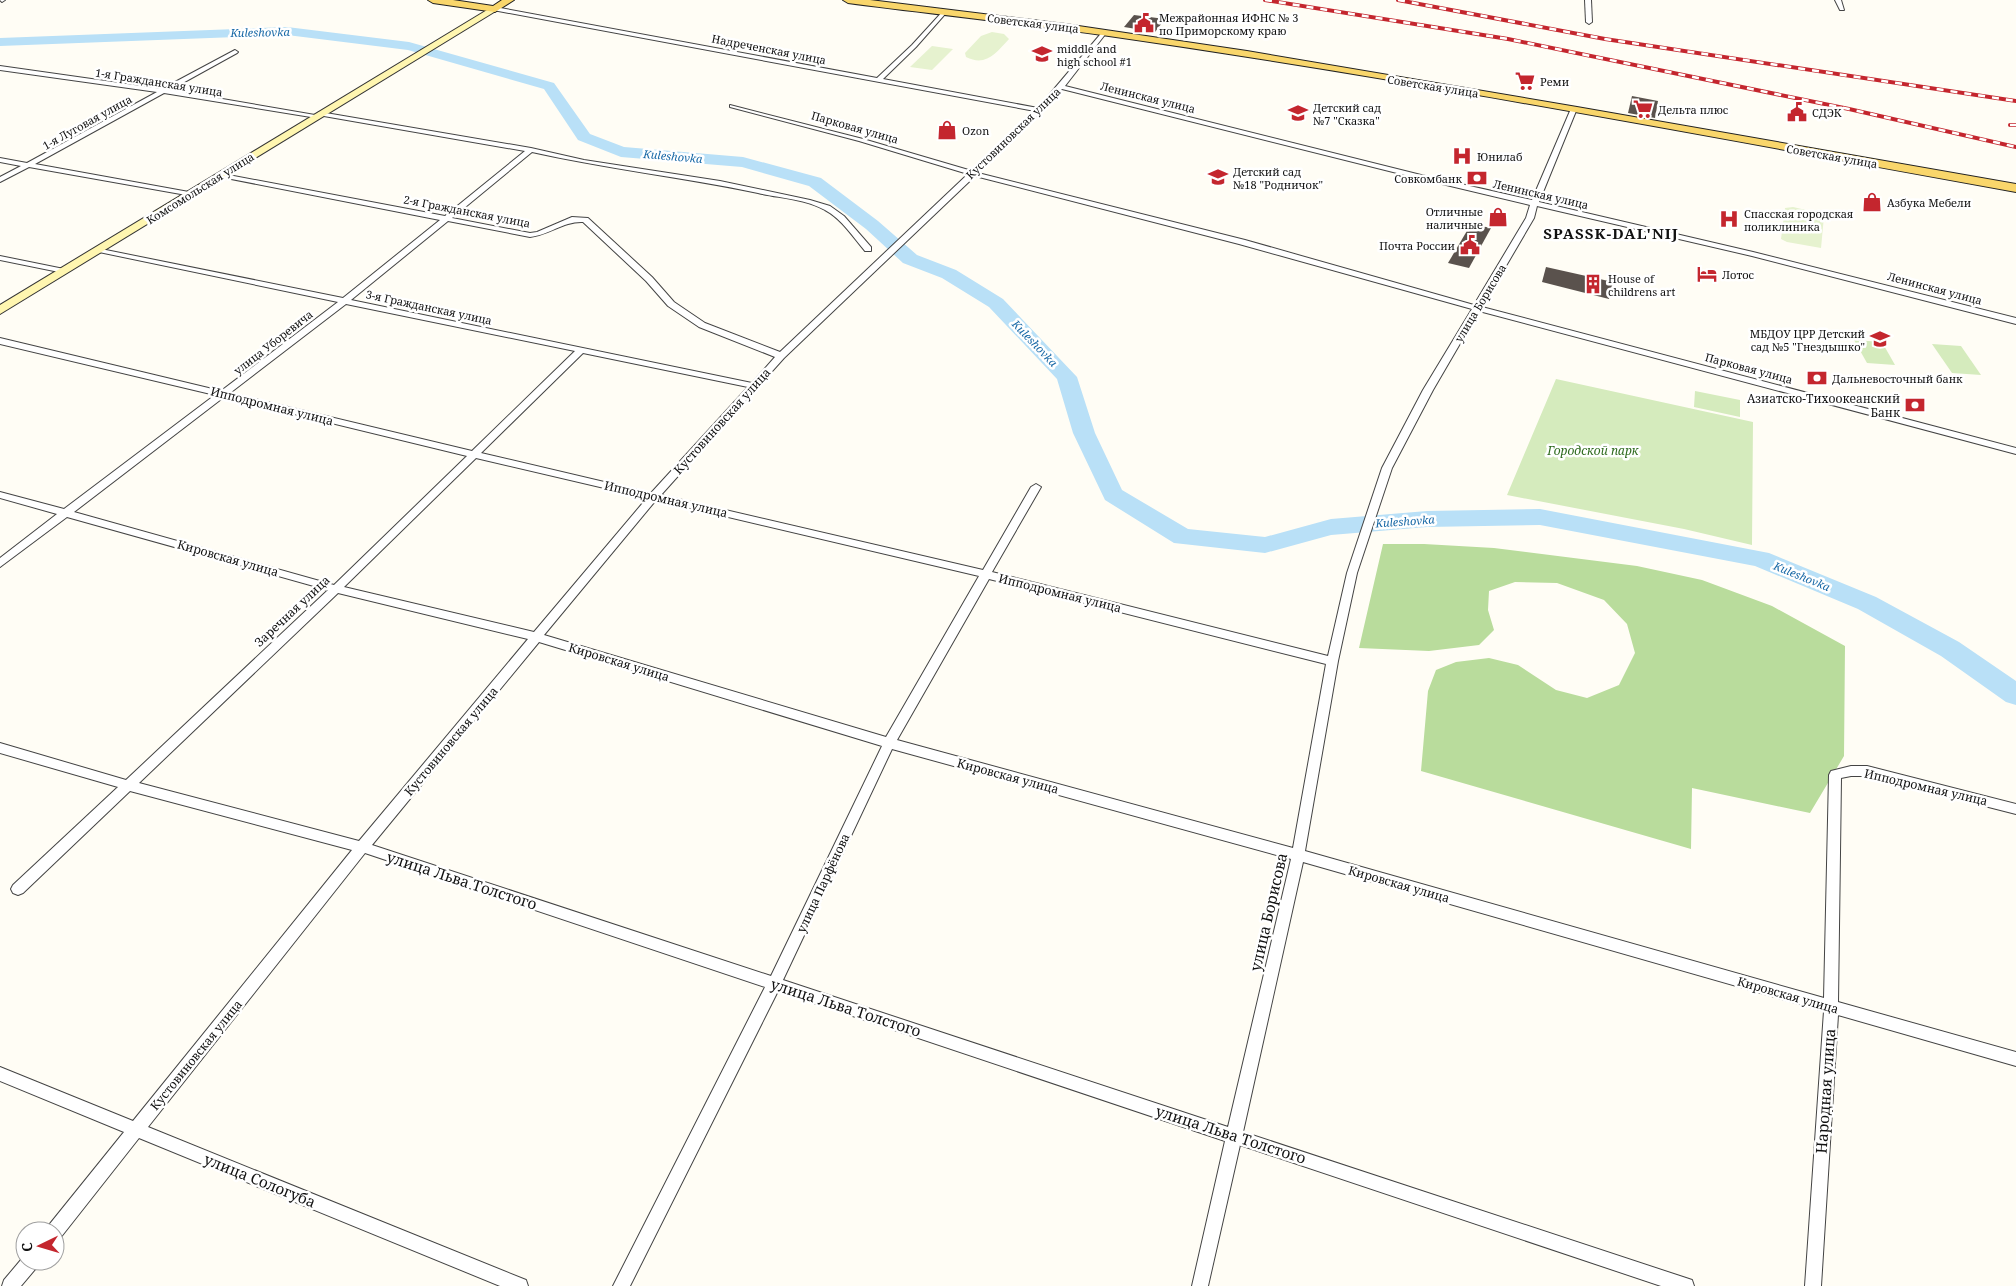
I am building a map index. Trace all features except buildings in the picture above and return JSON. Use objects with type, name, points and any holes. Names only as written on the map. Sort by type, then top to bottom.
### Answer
[{"type":"main road","points":[[432,0],[495,9],[509,0]]},
{"type":"main road","name":"Советская улица","points":[[848,0],[1104,32],[1471,92],[2016,188]]},
{"type":"main road","name":"Комсомольская улица","points":[[0,310],[495,9]]},
{"type":"street","points":[[1588,0],[1589,22]]},
{"type":"street","points":[[1838,0],[1842,9]]},
{"type":"street","name":"Надреченская улица","points":[[495,9],[1040,110]]},
{"type":"street","points":[[878,80],[914,46],[944,12]]},
{"type":"street","name":"Кустовиновская улица","points":[[63,1221],[362,847],[654,496],[781,356],[971,173],[1040,110],[1061,87],[1104,32]]},
{"type":"street","name":"1-я Луговая улица","points":[[0,180],[235,52]]},
{"type":"street","name":"1-я Гражданская улица","points":[[0,68],[163,91],[531,150],[584,162],[720,183],[816,203],[841,218],[868,249]]},
{"type":"street","name":"Ленинская улица","points":[[1061,87],[1534,204],[1753,254],[2016,321]]},
{"type":"street","name":"Парковая улица","points":[[732,106],[861,140],[971,173],[1298,257],[1477,308],[2016,450]]},
{"type":"street","name":"улица Борисова","points":[[1200,1286],[1298,854],[1332,661],[1352,573],[1387,468],[1428,390],[1530,218],[1534,204],[1573,111]]},
{"type":"street","name":"улица Уборевича","points":[[0,563],[345,301],[531,150]]},
{"type":"street","points":[[0,160],[189,194]]},
{"type":"street","name":"2-я Гражданская улица","points":[[222,175],[530,235],[540,234],[572,219],[585,220],[649,279],[671,304],[702,326],[781,356]]},
{"type":"street","name":"3-я Гражданская улица","points":[[99,250],[754,386]]},
{"type":"street","points":[[0,258],[64,272]]},
{"type":"street","name":"Ипподромная улица","points":[[0,341],[985,574],[1332,661]]},
{"type":"street","name":"Заречная улица","points":[[18,889],[336,589],[581,350]]},
{"type":"street","name":"улица Парфёнова","points":[[621,1286],[775,983],[889,743],[1036,487]]},
{"type":"street","name":"Кировская улица","points":[[0,495],[336,589],[536,637],[889,743],[1298,854],[1831,1008],[2016,1059]]},
{"type":"street","name":"улица Льва Толстого","points":[[0,748],[127,785],[362,847],[1686,1286]]},
{"type":"street","name":"Ипподромная улица","points":[[1836,775],[1851,771],[1867,772],[2016,809]]},
{"type":"street","name":"Народная улица","points":[[1813,1286],[1831,1008],[1836,775]]},
{"type":"street","name":"улица Сологуба","points":[[0,1074],[520,1286]]},
{"type":"street","points":[[10,1286],[22,1271]]},
{"type":"green space","points":[[992,32],[1004,34],[1009,39],[990,57],[973,60],[966,57],[965,53],[981,36]]},
{"type":"green space","points":[[932,46],[953,49],[932,70],[910,67]]},
{"type":"green space","points":[[1793,207],[1824,216],[1821,248],[1787,242],[1781,239],[1785,208]]},
{"type":"green space","points":[[1854,340],[1882,342],[1895,365],[1867,363]]},
{"type":"green space","points":[[1932,344],[1961,346],[1981,375],[1952,373]]},
{"type":"green space","name":"Городской парк","points":[[1556,379],[1753,422],[1752,545],[1684,529],[1507,495]]},
{"type":"green space","points":[[1695,391],[1740,400],[1740,417],[1694,407]]},
{"type":"green space","points":[[1383,544],[1494,548],[1637,566],[1702,580],[1772,606],[1845,646],[1844,756],[1810,813],[1692,788],[1691,849],[1421,771],[1428,691],[1436,670],[1456,662],[1489,658],[1518,665],[1556,690],[1587,698],[1619,685],[1635,653],[1627,624],[1604,600],[1557,583],[1515,582],[1489,591],[1488,610],[1494,630],[1479,645],[1429,651],[1359,648]]},
{"type":"waterway","name":"Kuleshovka","points":[[0,42],[287,31],[409,46],[549,86],[584,137],[621,152],[743,162],[815,182],[872,225],[910,259],[949,274],[996,303],[1067,377],[1084,433],[1113,495],[1183,537],[1265,545],[1331,527],[1427,519],[1540,517],[1760,559],[1867,603],[1950,649],[2016,695]]},
{"type":"railway","points":[[1265,0],[1508,39],[1849,109],[2016,147]]},
{"type":"railway","points":[[1398,0],[1605,39],[2016,101]]},
{"type":"railway","points":[[2010,125],[2016,125]]},
{"type":"place","name":"Межрайонная ИФНС № 3 по Приморскому краю","points":[[1144,23]]},
{"type":"place","name":"middle and high school #1","points":[[1042,54]]},
{"type":"place","name":"Реми","points":[[1525,81]]},
{"type":"place","name":"Дельта плюс","points":[[1643,109]]},
{"type":"place","name":"СДЭК","points":[[1797,112]]},
{"type":"place","name":"Детский сад №7 \"Сказка\"","points":[[1298,113]]},
{"type":"place","name":"Ozon","points":[[947,130]]},
{"type":"place","name":"Юнилаб","points":[[1462,156]]},
{"type":"place","name":"Детский сад №18 \"Родничок\"","points":[[1218,177]]},
{"type":"place","name":"Совкомбанк","points":[[1477,178]]},
{"type":"place","name":"Азбука Мебели","points":[[1872,202]]},
{"type":"place","name":"Отличные наличные","points":[[1498,217]]},
{"type":"place","name":"Спасская городская поликлиника","points":[[1729,219]]},
{"type":"place","name":"Почта России","points":[[1470,245]]},
{"type":"place","name":"Лотос","points":[[1707,274]]},
{"type":"place","name":"House of childrens art","points":[[1593,284]]},
{"type":"place","name":"МБДОУ ЦРР Детский сад №5 \"Гнездышко\"","points":[[1880,339]]},
{"type":"place","name":"Дальневосточный банк","points":[[1817,378]]},
{"type":"place","name":"Азиатско-Тихоокеанский Банк","points":[[1915,405]]},
{"type":"district","name":"SPASSK-DAL'NIJ","points":[[1611,233]]}]
